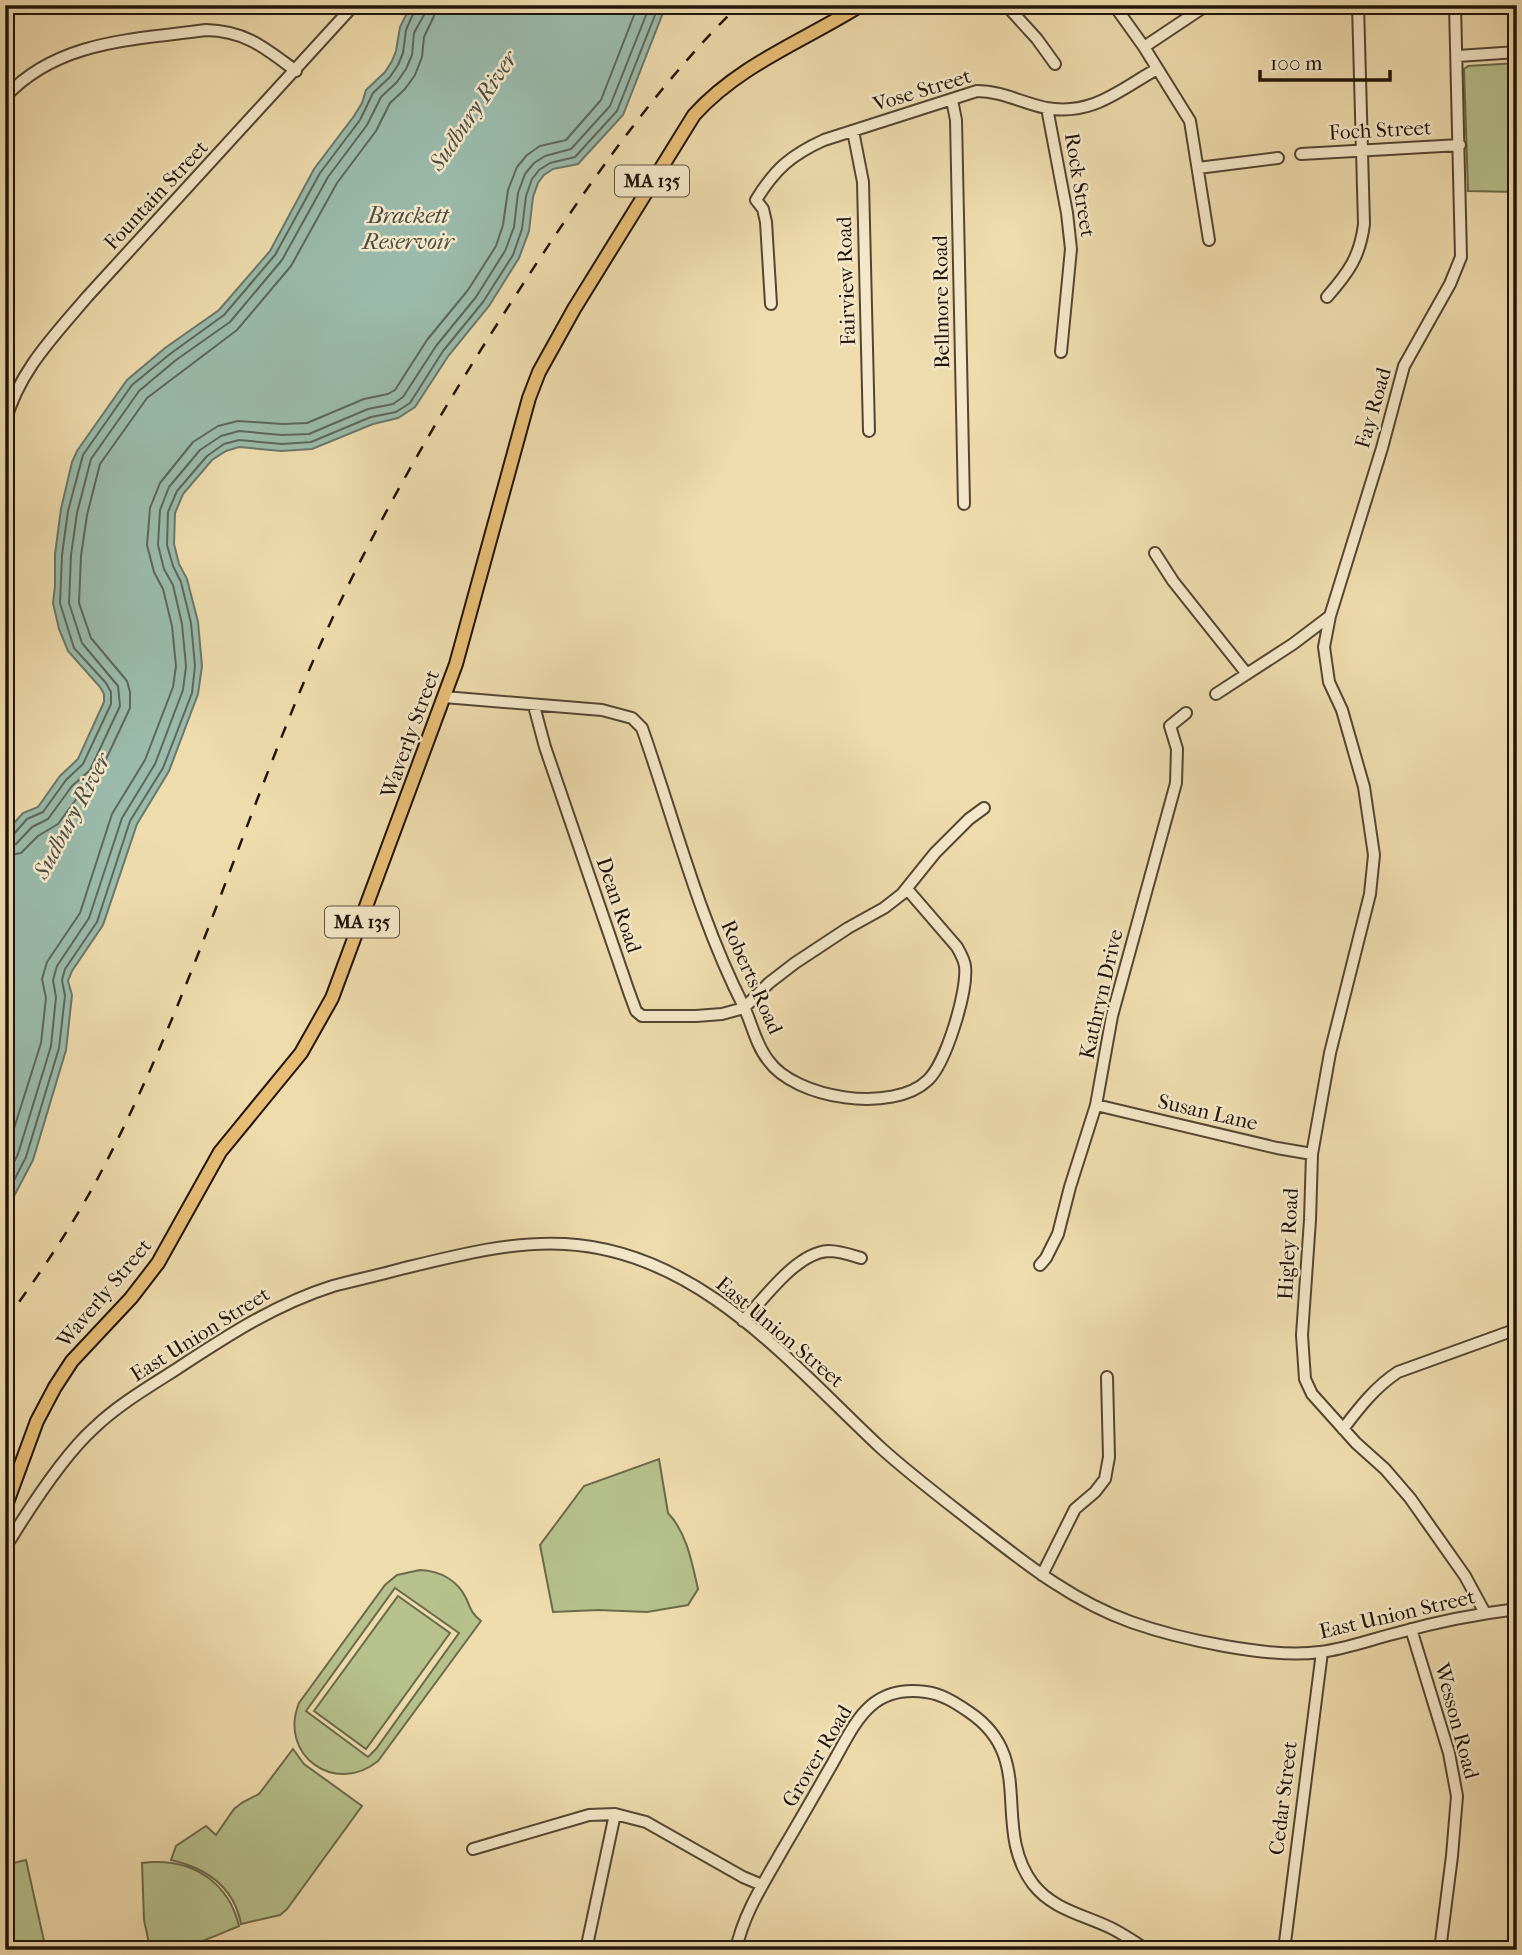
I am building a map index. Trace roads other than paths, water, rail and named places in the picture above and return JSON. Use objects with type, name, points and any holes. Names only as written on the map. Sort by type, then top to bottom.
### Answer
[{"type":"main road","name":"Waverly Street","points":[[5,1508],[33,1430],[55,1387],[72,1361],[139,1288],[158,1263],[220,1152],[301,1053],[318,1025],[346,963],[466,632],[529,398],[545,360],[573,309],[686,126],[708,100],[740,74],[861,5]]},
{"type":"street","name":"Fountain Street","points":[[6,419],[21,381],[87,297],[355,5]]},
{"type":"street","points":[[1006,5],[1037,39],[1055,64]]},
{"type":"street","points":[[1114,5],[1191,121],[1209,240]]},
{"type":"street","points":[[1144,47],[1207,5]]},
{"type":"street","points":[[1327,297],[1352,266],[1362,242],[1364,224],[1358,5]]},
{"type":"street","name":"Fay Road","points":[[1370,821],[1353,743],[1327,671],[1324,647],[1330,616],[1382,448],[1404,366],[1450,284],[1461,257],[1455,5]]},
{"type":"street","points":[[5,97],[21,79],[71,52],[110,43],[206,30],[220,30],[246,37],[296,71]]},
{"type":"street","points":[[1458,56],[1517,52]]},
{"type":"street","name":"Vose Street","points":[[771,304],[766,222],[763,209],[756,200],[770,177],[800,151],[824,140],[970,93],[1002,93],[1047,108],[1092,107],[1157,69]]},
{"type":"street","name":"Bellmore Road","points":[[952,100],[956,120],[964,504]]},
{"type":"street","name":"Rock Street","points":[[1047,108],[1071,249],[1061,352]]},
{"type":"street","name":"Fairview Road","points":[[853,131],[863,182],[869,431]]},
{"type":"street","name":"Foch Street","points":[[1301,153],[1460,145]]},
{"type":"street","points":[[1198,169],[1278,158]]},
{"type":"street","points":[[1155,553],[1173,581],[1247,674]]},
{"type":"street","points":[[1216,695],[1330,616]]},
{"type":"street","name":"Roberts Road","points":[[444,697],[603,710],[632,718],[642,728],[706,922],[731,985],[768,1060],[783,1077],[808,1088],[856,1099],[885,1098],[910,1092],[928,1081],[938,1067],[960,1003],[966,968],[964,958],[957,947],[907,889]]},
{"type":"street","name":"Dean Road","points":[[534,706],[583,862],[636,1011],[642,1016],[663,1017],[722,1014],[744,1008]]},
{"type":"street","name":"Kathryn Drive","points":[[1040,1265],[1058,1234],[1096,1105],[1112,1016],[1176,783],[1177,749],[1170,726],[1186,713]]},
{"type":"street","points":[[744,1008],[795,963],[884,908],[907,889],[935,853],[984,808]]},
{"type":"street","name":"Higley Road","points":[[1370,821],[1374,855],[1370,894],[1330,1053],[1312,1154],[1302,1335],[1305,1379],[1312,1394],[1410,1498],[1465,1576],[1485,1613]]},
{"type":"street","name":"Susan Lane","points":[[1096,1105],[1312,1154]]},
{"type":"street","name":"East Union Street","points":[[5,1542],[10,1540],[72,1451],[94,1427],[137,1395],[254,1319],[287,1303],[346,1283],[453,1257],[503,1247],[538,1244],[582,1245],[601,1248],[657,1266],[697,1287],[743,1321],[795,1366],[886,1452],[1042,1575],[1076,1598],[1130,1621],[1252,1650],[1298,1653],[1322,1652],[1411,1629],[1517,1609]]},
{"type":"street","points":[[743,1321],[796,1265],[808,1256],[829,1251],[861,1258]]},
{"type":"street","points":[[1343,1429],[1365,1401],[1398,1372],[1517,1329]]},
{"type":"street","points":[[1042,1575],[1075,1509],[1096,1492],[1105,1479],[1109,1457],[1107,1377]]},
{"type":"street","name":"Wesson Road","points":[[1411,1629],[1449,1753],[1457,1796],[1454,1846],[1440,1950]]},
{"type":"street","name":"Cedar Street","points":[[1284,1950],[1322,1652]]},
{"type":"street","name":"Grover Road","points":[[736,1950],[740,1933],[762,1885],[855,1724],[876,1700],[893,1692],[928,1692],[942,1696],[980,1719],[1003,1748],[1009,1767],[1016,1850],[1035,1886],[1045,1897],[1065,1909],[1112,1928],[1147,1950]]},
{"type":"street","points":[[473,1849],[589,1815],[615,1814],[646,1822],[762,1885]]},
{"type":"street","points":[[586,1950],[615,1814]]},
{"type":"water","name":"Brackett Reservoir","points":[[411,5],[666,5],[623,115],[578,164],[553,169],[538,183],[533,197],[529,231],[519,258],[489,306],[449,355],[415,407],[398,418],[373,424],[312,449],[281,451],[239,447],[226,451],[212,460],[183,494],[175,513],[174,544],[179,564],[187,579],[198,622],[202,666],[198,694],[169,771],[137,824],[103,925],[68,981],[72,995],[66,1050],[33,1160],[5,1213],[5,833],[23,813],[38,807],[60,776],[78,759],[104,702],[100,687],[68,651],[53,603],[55,554],[61,509],[72,462],[127,380],[165,348],[219,310],[270,251],[314,169],[354,116],[366,90],[385,72],[392,61],[400,27]]},
{"type":"railway","points":[[5,1321],[79,1212],[128,1119],[178,1005],[314,659],[396,493],[491,333],[598,173],[652,102],[739,5]]},
{"type":"water label","name":"Sudbury River","points":[[473,111]]},
{"type":"water label","name":"Sudbury River","points":[[72,816]]}]
